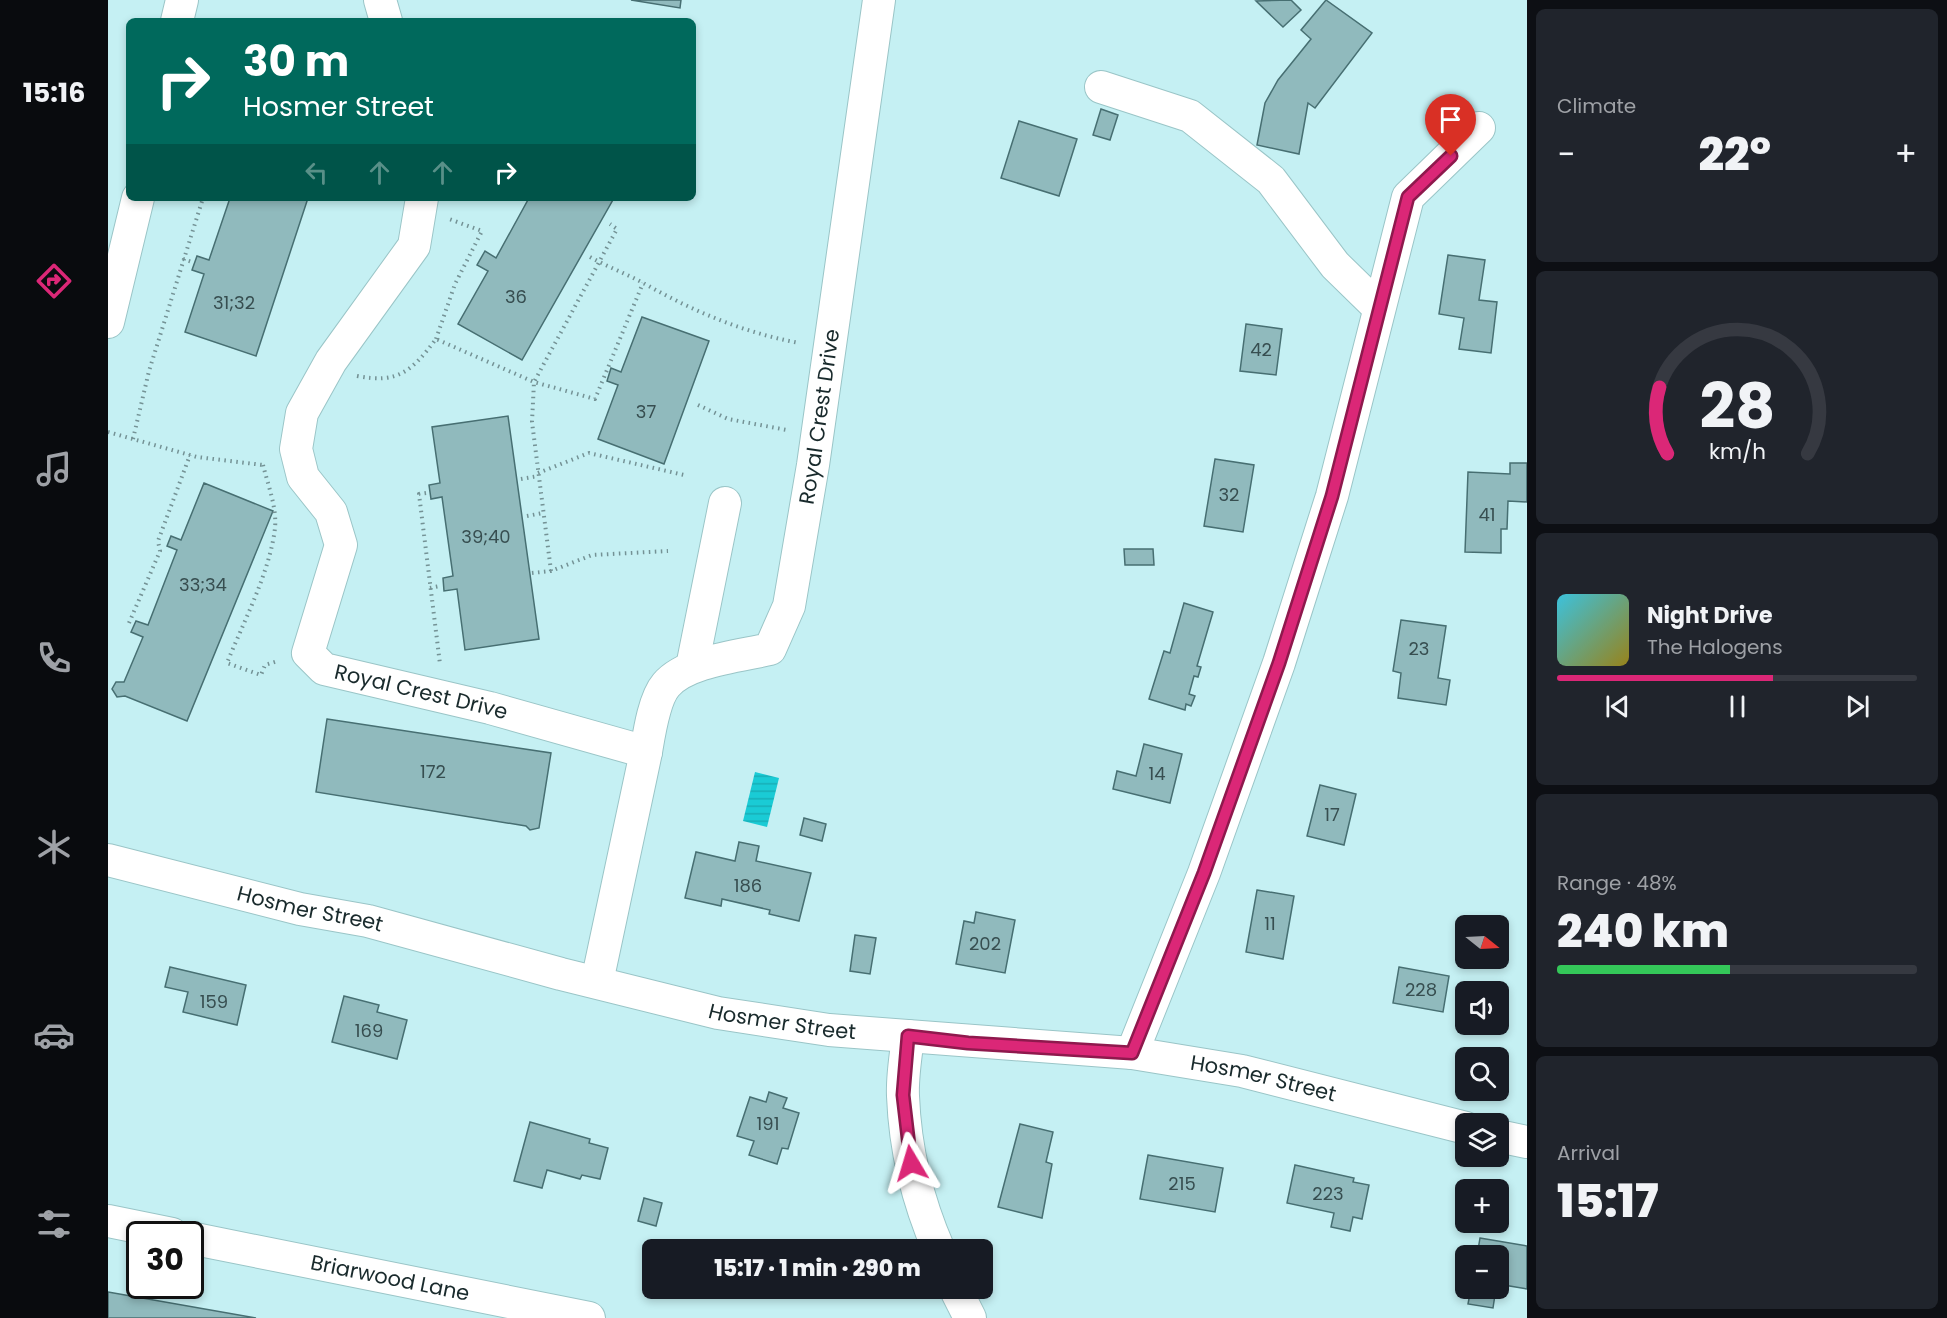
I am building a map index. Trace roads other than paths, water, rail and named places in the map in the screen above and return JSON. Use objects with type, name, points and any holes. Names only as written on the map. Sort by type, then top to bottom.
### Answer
[{"type":"street","points":[[178,18],[182,0]]},
{"type":"street","points":[[380,0],[385,18]]},
{"type":"street","name":"Royal Crest Drive","points":[[597,982],[650,725],[665,686],[692,667],[770,649],[789,606],[818,434],[879,0]]},
{"type":"street","points":[[1101,87],[1190,116],[1253,165],[1271,180],[1335,265],[1379,308]]},
{"type":"street","points":[[1132,1053],[1204,873],[1279,663],[1332,496],[1408,197],[1479,128]]},
{"type":"street","points":[[108,322],[137,201]]},
{"type":"street","name":"Royal Crest Drive","points":[[422,201],[414,246],[331,361],[302,413],[296,449],[303,477],[331,512],[341,545],[308,652],[324,669],[490,708],[646,752]]},
{"type":"street","points":[[692,667],[725,503]]},
{"type":"street","name":"Hosmer Street","points":[[114,868],[300,909],[368,921],[597,982],[756,1020],[829,1030],[968,1043],[1132,1053],[1242,1071],[1455,1125]]},
{"type":"street","points":[[908,1036],[903,1095],[911,1163],[934,1239]]},
{"type":"street","points":[[1509,1138],[1527,1142]]},
{"type":"street","points":[[108,1221],[126,1225]]},
{"type":"street","name":"Briarwood Lane","points":[[204,1241],[589,1318]]},
{"type":"street","points":[[960,1299],[970,1318]]},
{"type":"water","points":[[755,772],[779,778],[767,827],[743,821]]}]
